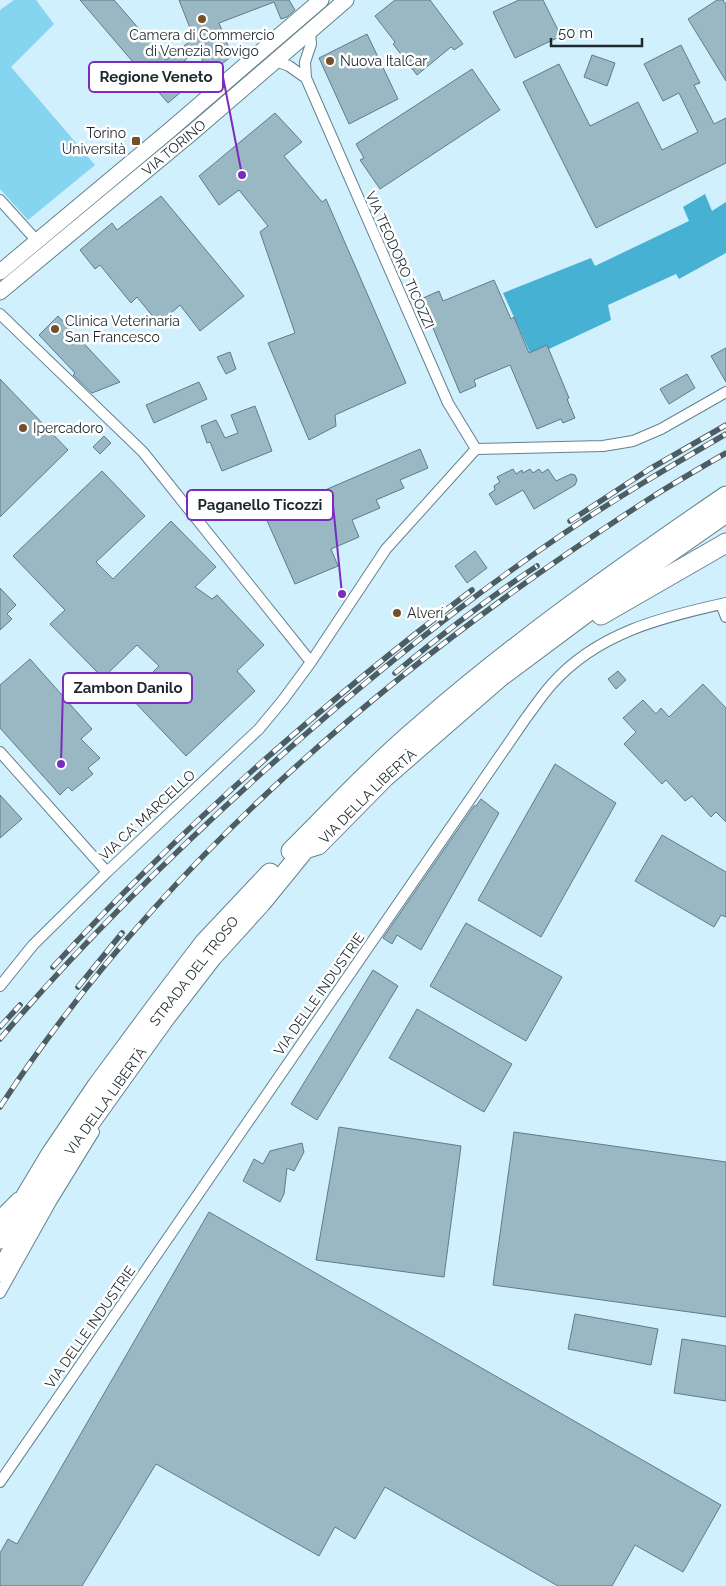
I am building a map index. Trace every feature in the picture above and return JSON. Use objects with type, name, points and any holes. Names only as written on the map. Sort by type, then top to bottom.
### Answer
[{"type":"highway","points":[[527,647],[575,590],[679,515],[704,500],[726,492]]},
{"type":"highway","name":"VIA DELLA LIBERTÀ","points":[[0,1239],[31,1186],[97,1086],[204,943],[289,853],[393,749],[458,694],[577,611],[726,496]]},
{"type":"highway","name":"VIA DELLA LIBERTÀ","points":[[577,611],[726,513]]},
{"type":"highway","points":[[527,647],[570,634],[726,543]]},
{"type":"highway","name":"VIA DELLA LIBERTÀ","points":[[0,1272],[67,1155],[165,1018],[212,957],[261,903],[305,849],[318,845],[386,777],[500,677],[527,647]]},
{"type":"street","name":"VIA TORINO","points":[[0,272],[321,0]]},
{"type":"street","name":"VIA TORINO","points":[[0,292],[194,131],[346,0]]},
{"type":"street","name":"VIA TEODORO TICOZZI","points":[[310,30],[312,44],[305,62],[306,78],[448,403],[476,450]]},
{"type":"street","points":[[276,61],[289,66],[306,78]]},
{"type":"street","points":[[0,200],[37,242]]},
{"type":"street","points":[[0,314],[142,452],[311,662]]},
{"type":"street","points":[[476,450],[603,446],[633,441],[661,429],[726,392]]},
{"type":"street","name":"VIA CA' MARCELLO","points":[[0,986],[33,945],[106,872],[259,728],[283,700],[311,662],[386,549],[476,450]]},
{"type":"street","points":[[724,603],[726,617]]},
{"type":"street","name":"VIA DELLE INDUSTRIE","points":[[0,1482],[521,726],[552,684],[573,664],[594,648],[617,635],[650,622],[724,603]]},
{"type":"street","points":[[0,752],[106,872]]},
{"type":"street","name":"STRADA DEL TROSO","points":[[0,1294],[51,1202],[119,1095],[194,988],[259,912],[305,849]]},
{"type":"street","points":[[0,1215],[31,1186]]},
{"type":"shaded area","points":[[14,0],[36,0],[54,24],[11,67],[95,165],[28,220],[0,189],[0,10]]},
{"type":"shaded area","points":[[705,194],[712,211],[726,202],[726,253],[679,279],[676,274],[608,305],[611,320],[532,357],[503,293],[591,258],[595,266],[689,221],[683,207]]},
{"type":"building","points":[[80,0],[114,0],[166,60],[194,38],[179,0],[289,0],[295,10],[287,17],[281,19],[274,2],[219,23],[232,56],[208,75],[198,49],[174,70],[188,86],[168,103]]},
{"type":"building","points":[[395,0],[430,0],[463,44],[454,50],[451,47],[417,75],[393,44],[395,42],[375,16]]},
{"type":"building","points":[[519,0],[543,0],[561,36],[515,58],[493,12]]},
{"type":"building","points":[[717,0],[723,0],[726,4],[726,81],[688,19]]},
{"type":"building","points":[[367,34],[398,99],[349,124],[319,58]]},
{"type":"building","points":[[681,45],[700,83],[694,85],[714,124],[726,118],[726,163],[596,228],[523,82],[559,64],[590,126],[638,102],[662,150],[698,132],[679,93],[663,101],[644,64]]},
{"type":"building","points":[[592,55],[615,63],[607,86],[584,77]]},
{"type":"building","points":[[472,69],[500,110],[380,189],[360,160],[364,158],[356,144]]},
{"type":"building","points":[[275,113],[302,142],[284,156],[322,202],[326,199],[406,383],[335,415],[336,426],[309,440],[268,343],[295,333],[260,232],[268,226],[239,190],[219,205],[199,176]]},
{"type":"building","points":[[161,196],[244,296],[200,331],[180,305],[159,324],[137,297],[131,303],[100,265],[95,269],[80,250],[112,223],[117,230]]},
{"type":"building","points":[[494,280],[511,319],[514,317],[529,353],[547,345],[569,398],[567,399],[575,418],[563,423],[561,419],[537,429],[510,365],[474,380],[476,386],[460,393],[421,299],[439,291],[443,301]]},
{"type":"building","points":[[58,316],[120,382],[92,393],[73,375],[75,373],[39,335]]},
{"type":"building","points":[[726,348],[726,382],[711,356]]},
{"type":"building","points":[[230,352],[236,369],[226,374],[217,357]]},
{"type":"building","points":[[687,374],[695,388],[669,404],[660,389]]},
{"type":"building","name":"Ipercadoro","points":[[0,379],[68,450],[0,517]]},
{"type":"building","points":[[199,382],[207,399],[154,423],[146,405]]},
{"type":"building","points":[[255,406],[272,451],[222,471],[210,442],[207,443],[201,426],[216,420],[225,438],[238,433],[231,415]]},
{"type":"building","points":[[104,436],[111,443],[100,454],[93,447]]},
{"type":"building","points":[[420,449],[428,468],[400,480],[404,488],[376,500],[380,508],[352,520],[359,537],[331,549],[338,566],[295,584],[265,516]]},
{"type":"building","points":[[513,469],[516,474],[522,470],[523,473],[530,469],[533,473],[539,469],[542,473],[548,469],[556,481],[571,474],[575,475],[577,480],[575,485],[534,509],[523,490],[496,505],[489,494],[495,490],[494,486],[500,482],[497,477]]},
{"type":"building","points":[[102,471],[145,516],[96,562],[113,579],[171,521],[216,567],[195,587],[212,599],[217,595],[264,645],[237,671],[255,691],[186,756],[129,696],[159,666],[137,645],[103,678],[50,624],[65,610],[13,556]]},
{"type":"building","points":[[475,551],[487,568],[467,583],[455,566]]},
{"type":"building","points":[[0,588],[16,605],[7,614],[12,619],[0,630]]},
{"type":"building","points":[[30,659],[92,729],[81,739],[100,758],[88,768],[93,774],[72,791],[68,787],[60,795],[0,728],[0,685]]},
{"type":"building","points":[[618,671],[626,680],[616,689],[608,679]]},
{"type":"building","points":[[703,684],[726,708],[726,822],[716,812],[711,817],[692,796],[685,801],[666,780],[662,784],[624,744],[636,732],[623,718],[643,700],[656,714],[661,708],[669,717]]},
{"type":"building","points":[[555,764],[616,803],[541,937],[478,900]]},
{"type":"building","points":[[0,795],[22,819],[0,838]]},
{"type":"building","points":[[481,799],[499,813],[421,950],[397,935],[392,944],[383,938],[474,806]]},
{"type":"building","points":[[662,835],[726,872],[726,917],[721,915],[714,927],[635,881]]},
{"type":"building","points":[[466,923],[562,977],[526,1041],[430,986]]},
{"type":"building","points":[[373,970],[398,986],[317,1120],[291,1104]]},
{"type":"building","points":[[417,1009],[512,1064],[484,1112],[389,1058]]},
{"type":"building","points":[[339,1127],[461,1146],[444,1277],[316,1260]]},
{"type":"building","points":[[514,1132],[726,1162],[726,1317],[493,1285]]},
{"type":"building","points":[[302,1143],[304,1152],[294,1171],[287,1168],[284,1194],[280,1202],[243,1181],[254,1159],[263,1164],[270,1151]]},
{"type":"building","points":[[209,1212],[721,1505],[683,1572],[635,1545],[612,1586],[558,1586],[385,1487],[355,1539],[335,1527],[319,1556],[156,1464],[82,1586],[0,1586],[0,1553],[8,1539],[17,1544]]},
{"type":"building","points":[[575,1314],[658,1329],[651,1365],[568,1349]]},
{"type":"building","points":[[682,1339],[726,1346],[726,1401],[674,1393]]},
{"type":"railway","points":[[570,521],[648,470],[726,425]]},
{"type":"railway","points":[[0,1039],[91,938],[187,842],[254,780],[366,683],[443,621],[522,562],[623,495],[726,434]]},
{"type":"railway","points":[[0,1107],[65,1016],[136,929],[212,847],[293,770],[377,696],[556,561],[677,481],[726,453]]},
{"type":"railway","points":[[395,673],[464,618],[537,566]]},
{"type":"railway","points":[[53,967],[151,865],[254,769],[361,677],[472,590]]},
{"type":"railway","points":[[78,987],[122,933]]},
{"type":"railway","points":[[0,1027],[20,1005]]},
{"type":"place","name":"Camera di Commercio di Venezia Rovigo","points":[[202,19]]},
{"type":"place","name":"Nuova ItalCar","points":[[330,61]]},
{"type":"place","name":"Torino Università","points":[[136,141]]},
{"type":"place","name":"Regione Veneto","points":[[242,175]]},
{"type":"place","name":"Clinica Veterinaria San Francesco","points":[[55,329]]},
{"type":"place","name":"Ipercadoro","points":[[23,428]]},
{"type":"place","name":"Paganello Ticozzi","points":[[342,594]]},
{"type":"place","name":"Alverí","points":[[397,613]]},
{"type":"place","name":"Zambon Danilo","points":[[61,764]]}]
